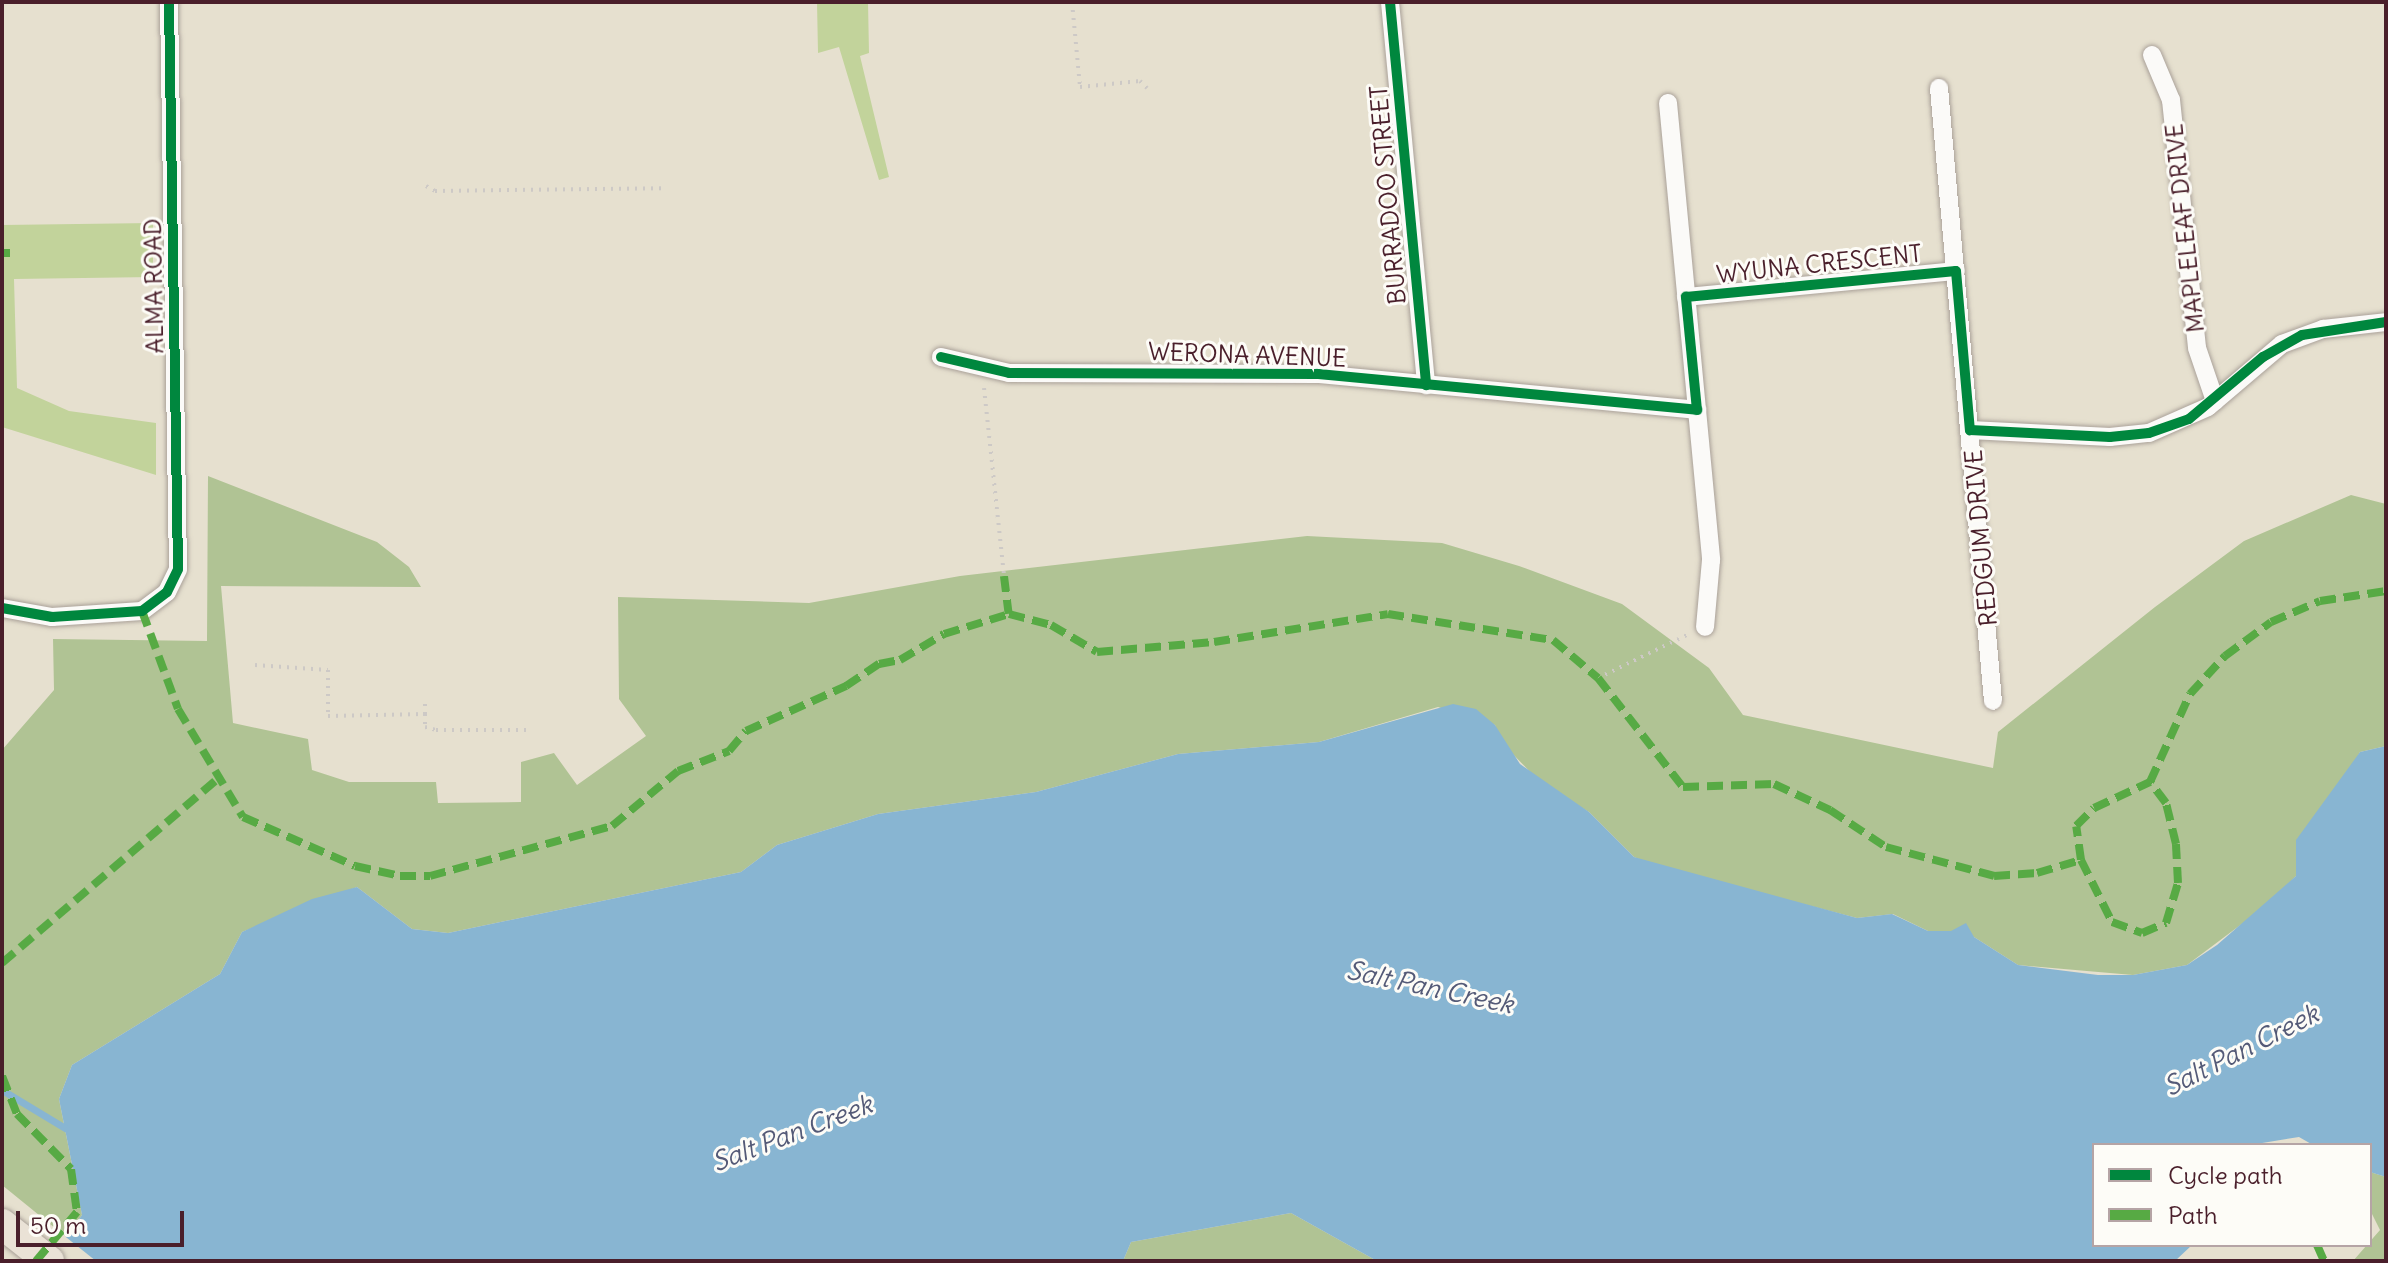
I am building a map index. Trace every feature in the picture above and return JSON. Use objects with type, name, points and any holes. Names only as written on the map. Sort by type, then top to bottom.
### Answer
[{"type":"main road","points":[[2,1224],[49,1261]]},
{"type":"street","name":"ALMA ROAD","points":[[2,608],[52,617],[142,611],[167,592],[178,569],[169,2]]},
{"type":"street","name":"BURRADOO STREET","points":[[1390,2],[1426,385]]},
{"type":"street","name":"MAPLELEAF DRIVE","points":[[2152,55],[2173,110],[2197,348],[2215,401]]},
{"type":"street","name":"REDGUM DRIVE","points":[[1939,88],[1993,701]]},
{"type":"street","points":[[1668,103],[1711,571],[1705,627]]},
{"type":"street","name":"WYUNA CRESCENT","points":[[1686,297],[1956,271]]},
{"type":"street","points":[[1970,430],[2130,436],[2169,427],[2215,401],[2282,344],[2323,329],[2386,322]]},
{"type":"street","name":"WERONA AVENUE","points":[[941,357],[1009,373],[1296,373],[1697,410]]},
{"type":"path","points":[[1072,2],[1080,87],[1140,81],[1147,88]]},
{"type":"path","points":[[426,186],[435,191],[665,188]]},
{"type":"path","points":[[982,367],[1004,576]]},
{"type":"path","points":[[1598,678],[1638,655],[1705,627]]},
{"type":"path","points":[[255,665],[328,670],[328,716],[425,714]]},
{"type":"path","points":[[425,704],[425,727],[436,730],[526,730]]},
{"type":"green space","points":[[817,2],[868,2],[869,53],[860,56],[889,177],[879,180],[839,47],[818,53]]},
{"type":"green space","points":[[153,223],[153,277],[14,279],[17,388],[69,411],[156,423],[156,475],[2,427],[2,225]]},
{"type":"green space","points":[[208,476],[377,542],[409,567],[421,587],[221,586],[233,723],[308,739],[312,770],[349,782],[436,782],[438,803],[521,802],[521,762],[554,753],[577,785],[646,736],[619,699],[618,597],[809,603],[960,576],[1307,536],[1442,543],[1519,566],[1622,604],[1709,668],[1743,715],[1993,768],[1998,732],[2155,607],[2244,541],[2351,495],[2386,504],[2386,746],[2360,752],[2296,876],[2263,908],[2187,965],[2133,975],[2018,965],[1974,937],[1928,931],[1893,914],[1857,918],[1656,866],[1634,857],[1589,812],[1544,786],[1501,742],[1495,725],[1438,707],[1319,742],[1178,754],[1036,792],[878,814],[777,845],[741,872],[448,933],[412,929],[357,887],[242,932],[220,974],[72,1065],[59,1099],[82,1215],[66,1237],[2,1185],[2,750],[54,690],[53,639],[207,641]]},
{"type":"green space","points":[[2372,1173],[2386,1177],[2386,1261],[2353,1261],[2365,1247],[2372,1247],[2372,1239],[2380,1230],[2372,1214]]},
{"type":"green space","points":[[1291,1213],[1377,1261],[1123,1261],[1131,1242]]},
{"type":"water","name":"Salt Pan Creek","points":[[1453,704],[1476,709],[1495,725],[1520,764],[1589,812],[1634,857],[1857,918],[1892,914],[1928,931],[1951,931],[1966,923],[1974,937],[2018,965],[2098,975],[2133,975],[2187,965],[2217,945],[2296,876],[2296,840],[2360,752],[2386,746],[2386,1177],[2372,1173],[2372,1143],[2310,1143],[2299,1137],[2262,1143],[2092,1143],[2092,1247],[2190,1247],[2175,1261],[1377,1261],[1291,1213],[1131,1242],[1123,1261],[49,1261],[82,1215],[59,1099],[72,1065],[220,974],[242,932],[312,899],[357,887],[412,929],[448,933],[741,872],[777,845],[878,814],[1036,792],[1178,754],[1319,742]]},
{"type":"pier","points":[[62,1234],[96,1261],[45,1261]]},
{"type":"waterway","points":[[2,1090],[65,1128]]},
{"type":"marked path","points":[[2,253],[10,253]]},
{"type":"marked path","points":[[1004,576],[1009,614]]},
{"type":"marked path","points":[[2150,782],[2190,694],[2225,656],[2271,622],[2320,601],[2386,591]]},
{"type":"marked path","points":[[142,611],[178,709],[243,817],[355,866],[400,876],[430,876],[612,826],[678,771],[729,751],[746,731],[846,686],[879,664],[900,660],[944,634],[1009,614],[1051,625],[1097,652],[1214,642],[1388,614],[1553,640],[1598,678],[1683,787],[1774,784],[1830,810],[1886,847],[1994,876],[2037,873],[2081,860],[2076,826],[2094,808],[2150,782]]},
{"type":"marked path","points":[[2,963],[220,777]]},
{"type":"marked path","points":[[2081,860],[2112,922],[2142,933],[2166,923],[2178,883],[2176,844],[2166,803],[2150,782]]},
{"type":"marked path","points":[[2,1076],[17,1114],[71,1169],[77,1212],[36,1261]]},
{"type":"marked path","points":[[2318,1247],[2324,1261]]},
{"type":"cycle path","points":[[2,608],[52,617],[142,611],[167,592],[178,569],[169,2]]},
{"type":"cycle path","points":[[1390,2],[1426,385]]},
{"type":"cycle path","points":[[941,357],[1009,373],[1318,374],[1697,410],[1686,297],[1956,271],[1970,430],[2110,437],[2149,433],[2189,419],[2263,357],[2302,335],[2386,322]]}]
